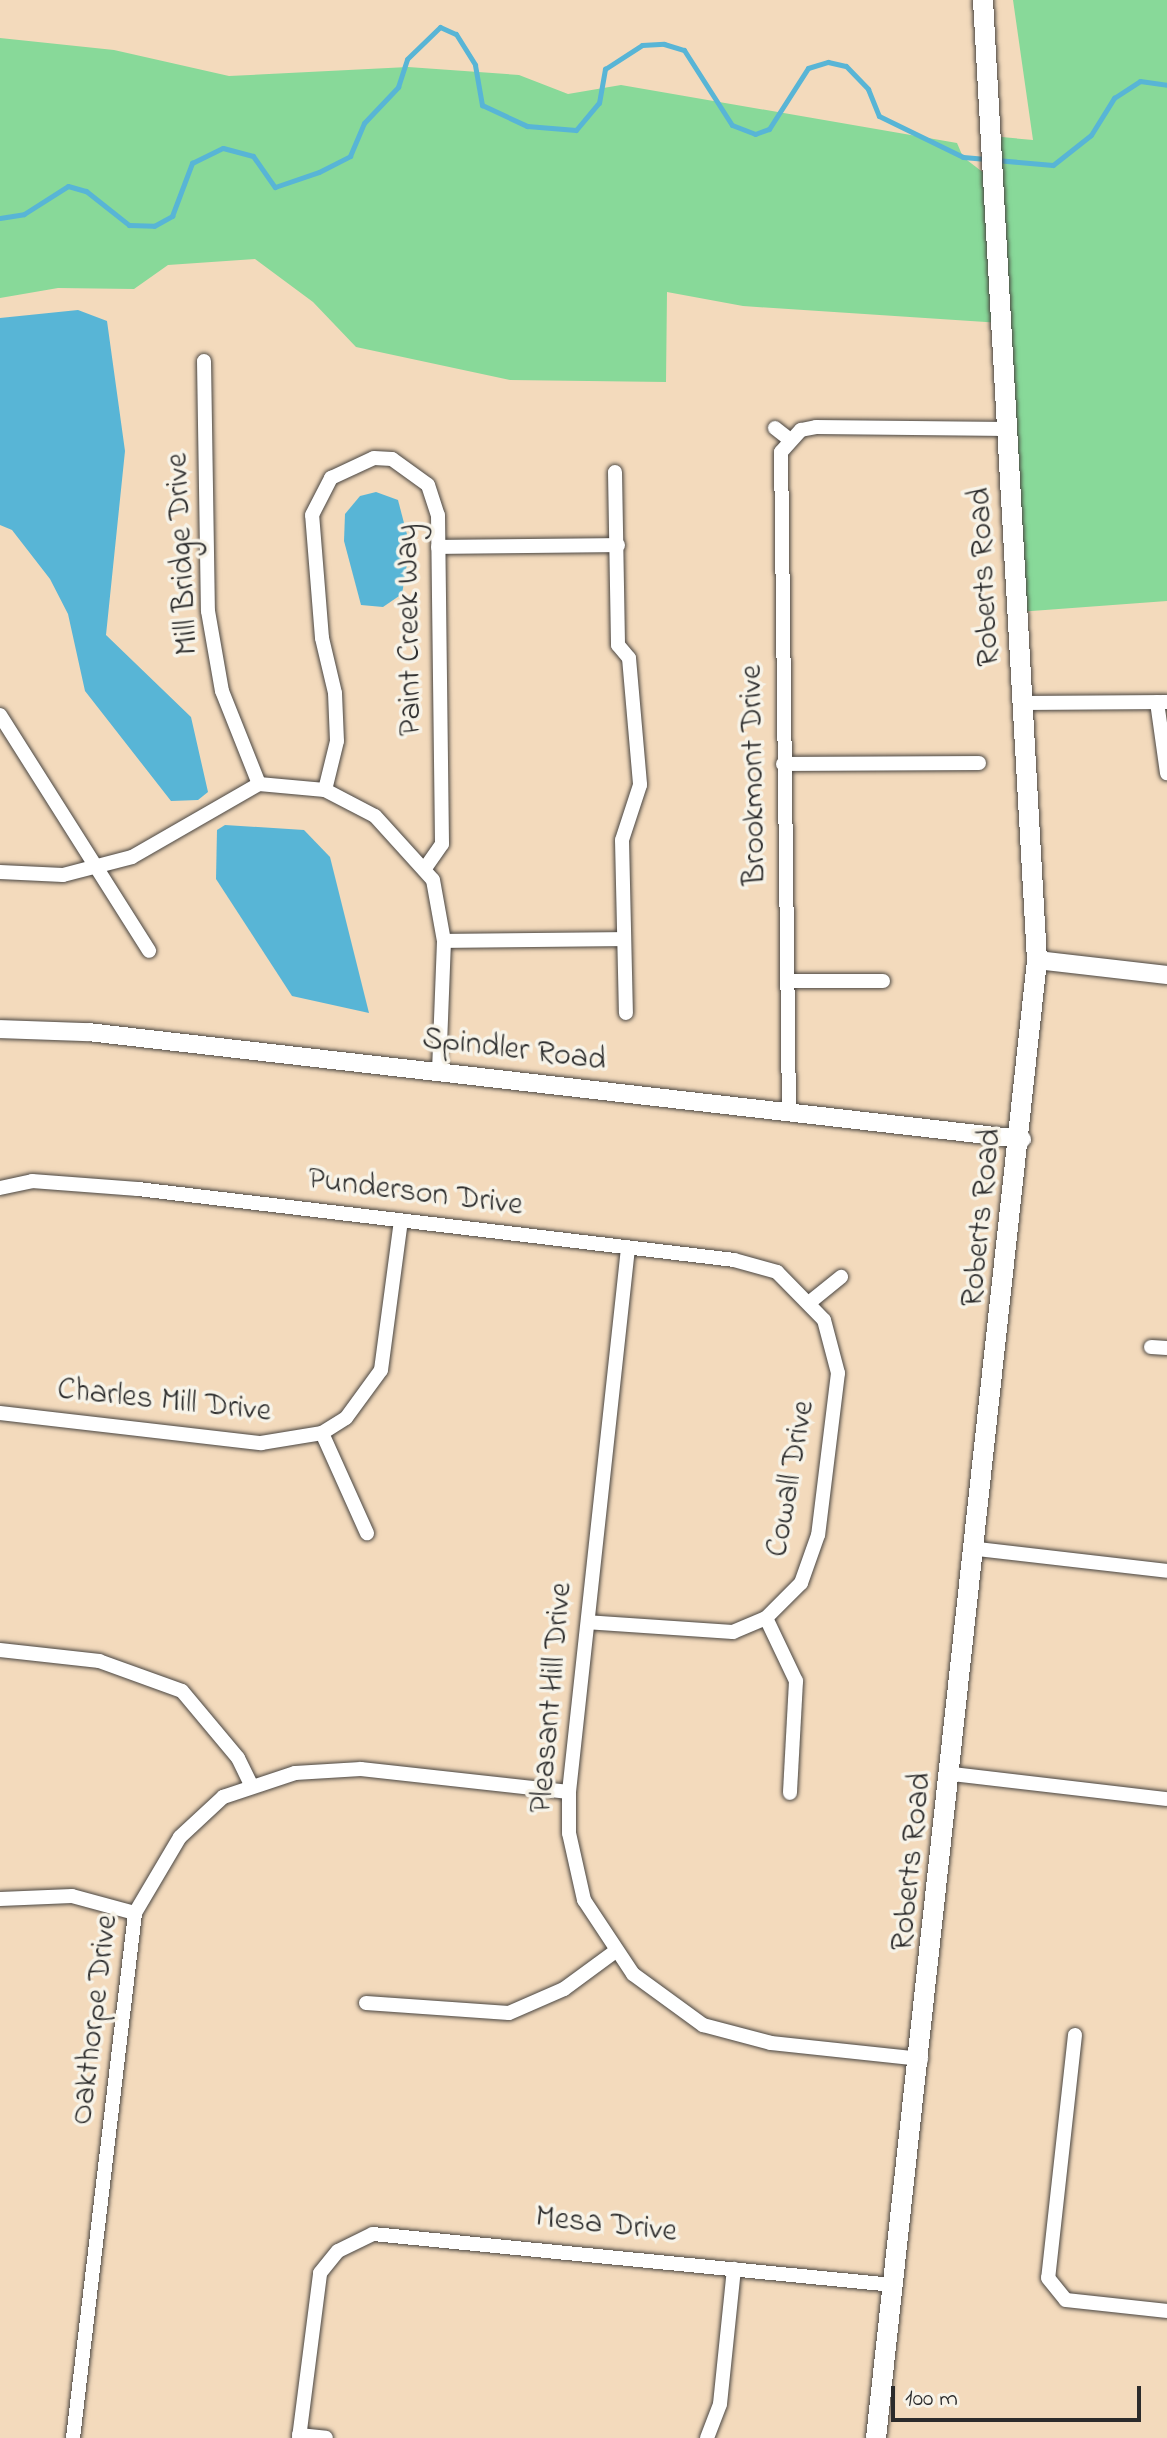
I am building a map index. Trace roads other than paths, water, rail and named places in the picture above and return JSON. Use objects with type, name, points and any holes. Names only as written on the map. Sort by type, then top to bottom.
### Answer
[{"type":"main road","name":"Roberts Road","points":[[876,2438],[978,1549],[1022,1139],[1037,960],[983,0]]},
{"type":"street","name":"Mill Bridge Drive","points":[[204,361],[208,611],[222,691],[259,784]]},
{"type":"street","points":[[775,428],[789,439],[816,427],[1008,429]]},
{"type":"street","name":"Brookmont Drive","points":[[789,439],[779,466],[789,1113]]},
{"type":"street","name":"Paint Creek Way","points":[[325,790],[337,741],[311,547],[320,493],[356,464],[392,459],[428,485],[438,547],[442,844],[426,867]]},
{"type":"street","points":[[615,472],[618,645],[629,658],[640,785],[622,840],[626,1013]]},
{"type":"street","points":[[438,547],[618,545]]},
{"type":"street","points":[[1023,703],[1162,702],[1167,773]]},
{"type":"street","points":[[0,715],[91,867],[149,951]]},
{"type":"street","points":[[783,764],[979,763]]},
{"type":"street","points":[[0,872],[63,875],[132,857],[259,784],[325,790],[375,816],[426,867],[439,897],[444,941],[439,1073]]},
{"type":"street","points":[[444,941],[624,939]]},
{"type":"street","points":[[1037,960],[1167,975]]},
{"type":"street","points":[[787,981],[883,981]]},
{"type":"street","name":"Spindler Road","points":[[0,1029],[439,1073],[1022,1139]]},
{"type":"street","name":"Punderson Drive","points":[[0,1188],[53,1182],[756,1264],[810,1302]]},
{"type":"street","name":"Charles Mill Drive","points":[[0,1413],[261,1443],[322,1433],[356,1407],[381,1370],[401,1221]]},
{"type":"street","name":"Pleasant Hill Drive","points":[[628,1248],[569,1792],[576,1876],[613,1953],[682,2014],[725,2034],[921,2059]]},
{"type":"street","points":[[810,1302],[841,1277]]},
{"type":"street","name":"Cowall Drive","points":[[588,1622],[697,1634],[733,1632],[766,1618],[801,1583],[818,1535],[838,1373],[824,1320],[810,1302]]},
{"type":"street","points":[[1151,1347],[1167,1348]]},
{"type":"street","points":[[322,1433],[367,1533]]},
{"type":"street","points":[[978,1549],[1167,1571]]},
{"type":"street","points":[[766,1618],[796,1681],[790,1793]]},
{"type":"street","points":[[0,1650],[99,1661],[182,1691],[238,1758],[250,1783],[361,1769],[569,1792]]},
{"type":"street","points":[[953,1774],[1167,1799]]},
{"type":"street","name":"Oakthorpe Drive","points":[[73,2438],[135,1913],[180,1837],[250,1783]]},
{"type":"street","points":[[0,1899],[72,1896],[135,1913]]},
{"type":"street","points":[[366,2003],[509,2013],[564,1989],[613,1953]]},
{"type":"street","points":[[1075,2035],[1048,2278],[1066,2300],[1167,2311]]},
{"type":"street","name":"Mesa Drive","points":[[299,2436],[324,2266],[354,2240],[393,2231],[893,2285]]},
{"type":"street","points":[[707,2438],[720,2404],[734,2269]]},
{"type":"street","points":[[879,2416],[889,2438]]},
{"type":"street","points":[[299,2436],[326,2438]]},
{"type":"water","points":[[78,310],[107,321],[125,451],[106,635],[191,717],[208,792],[198,800],[171,801],[85,691],[68,614],[50,579],[12,530],[0,525],[0,318]]},
{"type":"water","points":[[376,492],[398,500],[410,546],[402,594],[383,607],[361,605],[344,541],[345,514],[360,496]]},
{"type":"water","points":[[225,825],[304,830],[330,857],[369,1013],[292,996],[216,879],[217,830]]},
{"type":"waterway","points":[[0,218],[24,214],[68,186],[86,191],[129,225],[154,226],[172,216],[192,163],[223,148],[253,156],[275,187],[319,172],[350,156],[364,123],[398,87],[407,59],[440,27],[456,34],[475,65],[482,105],[527,126],[576,130],[599,103],[605,69],[642,45],[664,44],[684,50],[732,125],[755,134],[769,129],[808,68],[828,62],[846,66],[868,89],[879,116],[963,157],[986,159]]},
{"type":"waterway","points":[[996,160],[1053,165],[1091,135],[1114,98],[1140,81],[1167,85]]}]
